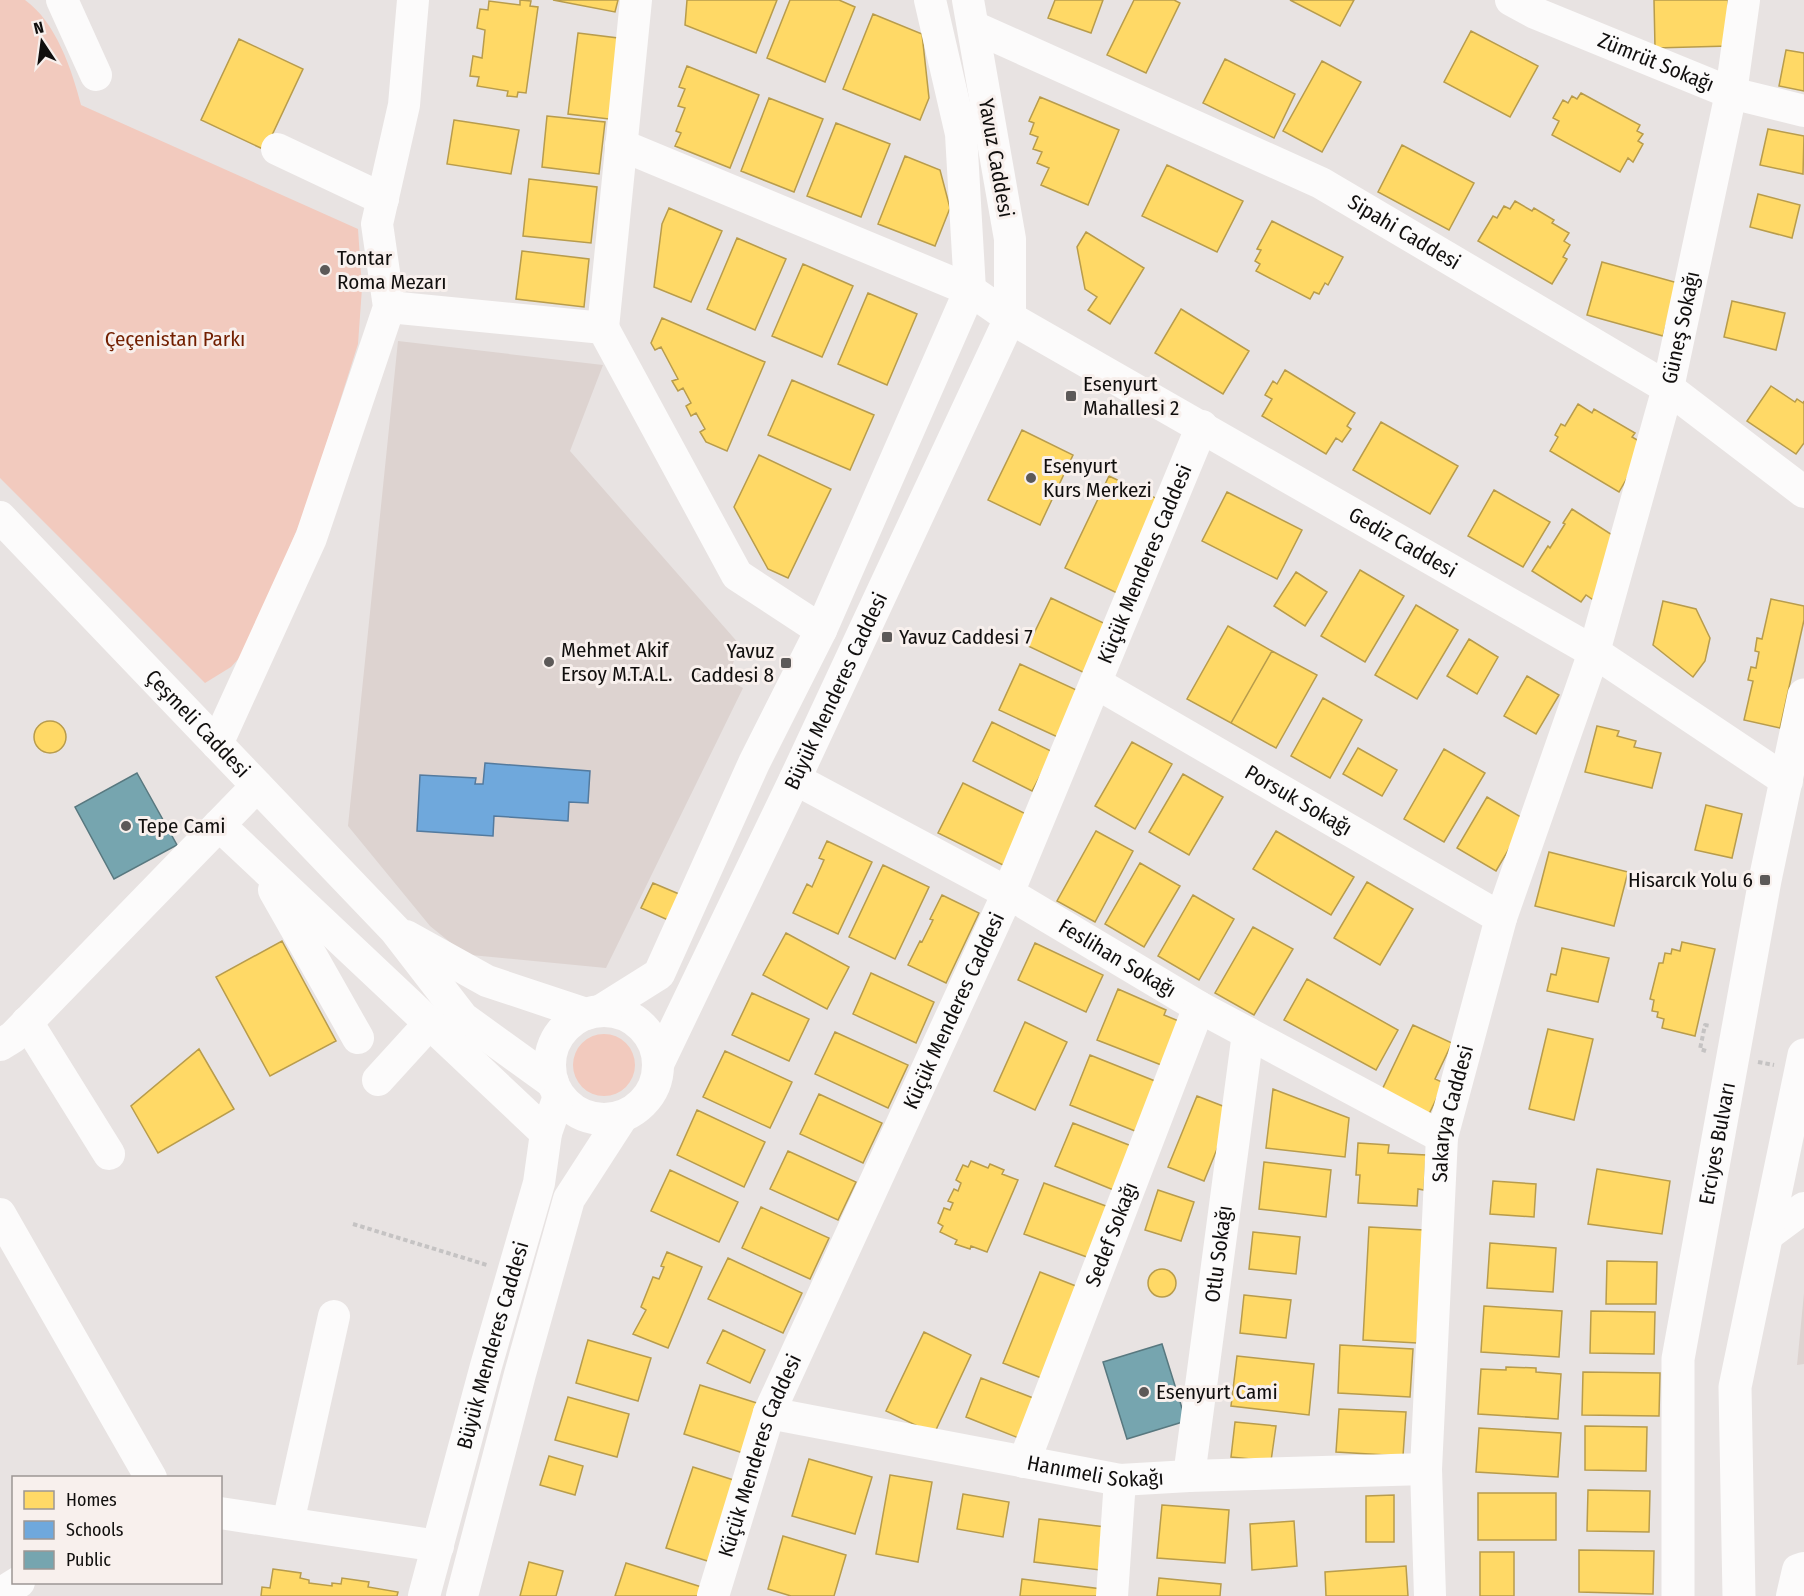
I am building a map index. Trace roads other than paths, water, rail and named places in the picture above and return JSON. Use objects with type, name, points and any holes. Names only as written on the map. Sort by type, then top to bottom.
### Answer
[{"type":"highway","name":"Erciyes Bulvarı","points":[[1678,1596],[1678,1359],[1765,880],[1804,695]]},
{"type":"highway","points":[[1739,1596],[1735,1387],[1804,1055]]},
{"type":"street","points":[[62,0],[96,75]]},
{"type":"street","points":[[217,744],[311,538],[389,307],[377,224],[404,105],[412,0]]},
{"type":"street","points":[[636,0],[603,328],[737,575],[821,630]]},
{"type":"street","name":"Yavuz Caddesi","points":[[930,0],[961,134],[970,290]]},
{"type":"street","name":"Güneş Sokağı","points":[[1594,652],[1668,388],[1731,93],[1744,0]]},
{"type":"street","name":"Zümrüt Sokağı","points":[[1527,4],[1731,93],[1804,111]]},
{"type":"street","name":"Yavuz Caddesi","points":[[971,14],[1010,239],[1010,318]]},
{"type":"street","name":"Sipahi Caddesi","points":[[971,14],[1321,183],[1668,388],[1804,492]]},
{"type":"street","name":"Gediz Caddesi","points":[[621,145],[970,290],[1010,318],[1594,652],[1787,781]]},
{"type":"street","points":[[277,149],[383,199]]},
{"type":"street","name":"Büyük Menderes Caddesi","points":[[593,1013],[659,974],[754,763],[821,630],[970,290]]},
{"type":"street","points":[[389,307],[603,328]]},
{"type":"street","name":"Büyük Menderes Caddesi","points":[[659,1062],[795,779],[1010,318]]},
{"type":"street","name":"Küçük Menderes Caddesi","points":[[713,1596],[769,1413],[1008,893],[1202,426]]},
{"type":"street","name":"Çeşmeli Caddesi","points":[[0,517],[395,930],[463,1018],[556,1089]]},
{"type":"street","name":"Sakarya Caddesi","points":[[1430,1596],[1426,1469],[1442,1137],[1501,918],[1594,652]]},
{"type":"street","name":"Porsuk Sokağı","points":[[1096,683],[1501,918]]},
{"type":"street","name":"Feslihan Sokağı","points":[[795,779],[1008,893],[1199,1007],[1442,1137]]},
{"type":"street","points":[[0,1045],[13,1037],[257,786]]},
{"type":"street","points":[[219,825],[546,1133]]},
{"type":"street","points":[[258,861],[357,1038]]},
{"type":"street","name":"Çeşmeli Caddesi","points":[[395,930],[487,981],[593,1013]]},
{"type":"street","name":"Sedef Sokağı","points":[[1024,1462],[1199,1007]]},
{"type":"street","points":[[615,1012],[628,1016],[640,1024],[656,1047],[659,1062],[658,1076],[646,1101],[622,1117],[601,1119],[580,1114],[569,1106],[556,1089],[550,1070],[555,1042],[563,1030],[574,1020],[593,1013],[615,1012]]},
{"type":"street","points":[[27,1022],[109,1154]]},
{"type":"street","points":[[378,1080],[430,1023]]},
{"type":"street","name":"Otlu Sokağı","points":[[1189,1476],[1248,1033]]},
{"type":"street","name":"Büyük Menderes Caddesi","points":[[424,1596],[486,1366],[539,1183],[546,1133],[556,1089]]},
{"type":"street","name":"Büyük Menderes Caddesi","points":[[462,1596],[568,1199],[622,1117]]},
{"type":"street","points":[[1766,1236],[1804,1208]]},
{"type":"street","points":[[0,1214],[150,1476]]},
{"type":"street","points":[[288,1523],[334,1316]]},
{"type":"street","name":"Hanımeli Sokağı","points":[[769,1413],[1120,1480],[1426,1469]]},
{"type":"street","points":[[1112,1596],[1120,1480]]},
{"type":"street","points":[[222,1513],[438,1546]]},
{"type":"street","points":[[1792,1596],[1798,1570],[1804,1568]]},
{"type":"street","points":[[0,1594],[16,1584]]},
{"type":"place","name":"Tontar Roma Mezarı","points":[[325,270]]},
{"type":"place","name":"Esenyurt Mahallesi 2","points":[[1071,396]]},
{"type":"place","name":"Esenyurt Kurs Merkezi","points":[[1031,478]]},
{"type":"place","name":"Yavuz Caddesi 7","points":[[887,637]]},
{"type":"place","name":"Mehmet Akif Ersoy M.T.A.L.","points":[[549,662]]},
{"type":"place","name":"Yavuz Caddesi 8","points":[[786,663]]},
{"type":"place","name":"Tepe Cami","points":[[126,826]]},
{"type":"place","name":"Hisarcık Yolu 6","points":[[1765,880]]},
{"type":"place","name":"Esenyurt Cami","points":[[1144,1392]]},
{"type":"park label","name":"Çeçenistan Parkı","points":[[175,339]]}]
